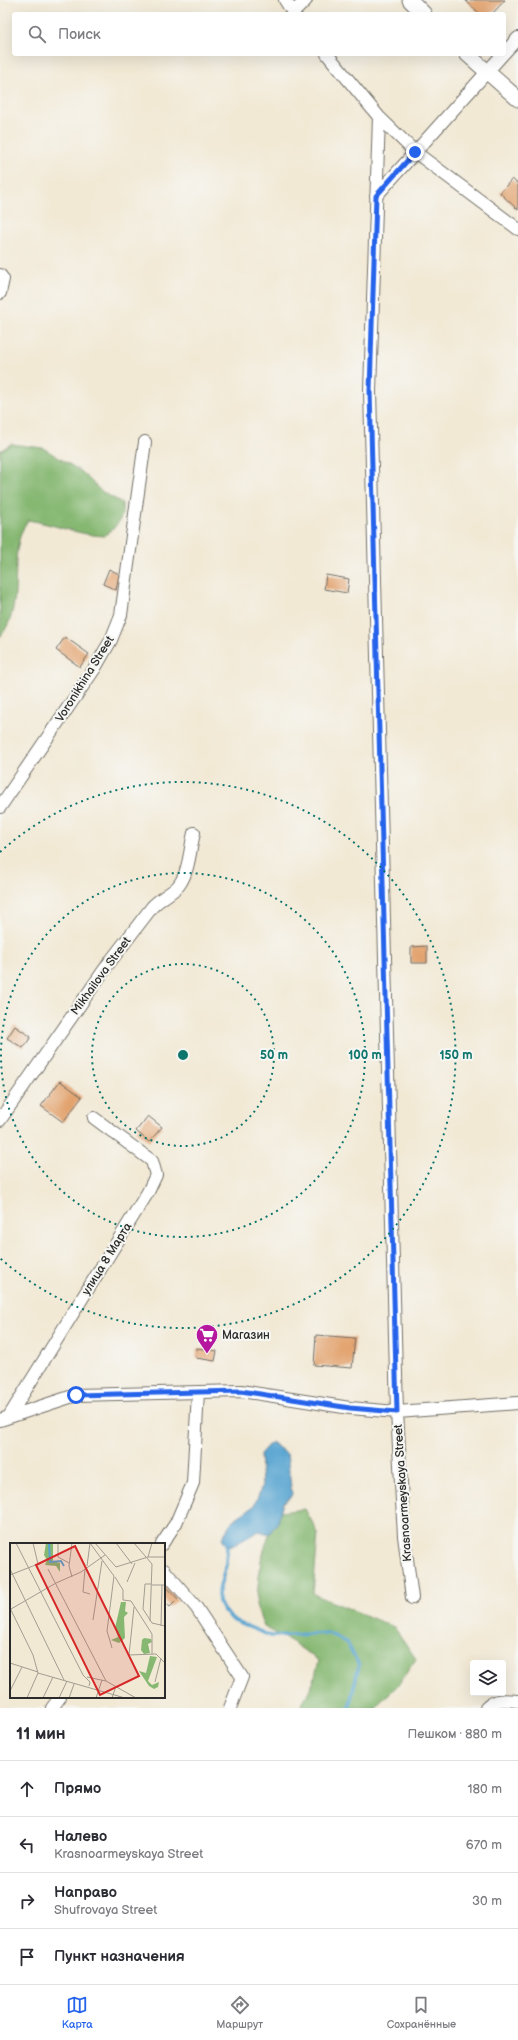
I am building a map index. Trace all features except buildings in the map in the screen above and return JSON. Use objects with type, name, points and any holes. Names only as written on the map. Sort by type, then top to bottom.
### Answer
[{"type":"main road","points":[[410,0],[422,12]]},
{"type":"main road","points":[[469,56],[518,99]]},
{"type":"street","points":[[284,0],[292,12]]},
{"type":"street","points":[[294,12],[306,0]]},
{"type":"street","points":[[506,50],[518,38]]},
{"type":"street","points":[[329,56],[379,117],[415,152],[518,229]]},
{"type":"street","points":[[376,196],[500,56]]},
{"type":"street","name":"Krasnoarmeyskaya Street","points":[[379,117],[370,391],[397,1412],[404,1536],[412,1598]]},
{"type":"street","points":[[0,293],[2,277]]},
{"type":"street","name":"Voronikhina Street","points":[[0,807],[95,668],[111,640],[121,615],[145,442]]},
{"type":"street","name":"Mikhailova Street","points":[[0,1120],[109,963],[159,899],[178,886],[184,877],[194,833]]},
{"type":"street","name":"улица 8 Марта","points":[[5,1418],[144,1199],[156,1175],[152,1161],[94,1118]]},
{"type":"street","points":[[5,1418],[76,1395],[241,1391],[350,1408],[397,1412],[518,1403]]},
{"type":"street","points":[[163,1543],[176,1523],[193,1483],[198,1392]]},
{"type":"street","points":[[165,1571],[196,1607],[242,1677],[230,1708]]},
{"type":"street","points":[[52,1708],[59,1698]]},
{"type":"street","points":[[486,1708],[492,1702],[499,1700],[518,1701]]},
{"type":"green space","points":[[11,444],[43,448],[82,472],[101,491],[122,503],[122,514],[116,526],[104,536],[75,532],[28,520],[21,533],[17,548],[13,610],[8,624],[0,637],[0,451]]},
{"type":"green space","points":[[305,1509],[318,1533],[313,1594],[394,1627],[416,1659],[398,1685],[376,1706],[377,1708],[300,1708],[313,1683],[319,1661],[289,1640],[264,1627],[256,1605],[261,1560],[269,1534],[278,1522],[280,1512]]},
{"type":"water","points":[[271,1442],[287,1454],[292,1495],[283,1503],[278,1522],[269,1534],[259,1531],[236,1544],[227,1546],[222,1538],[233,1520],[254,1506],[262,1486],[260,1454]]},
{"type":"waterway","points":[[227,1546],[226,1565],[218,1594],[219,1602],[223,1610],[234,1621],[271,1636],[328,1633],[347,1643],[359,1665],[349,1708]]},
{"type":"place","name":"Магазин","points":[[207,1354]]},
{"type":"route","points":[[76,1395],[241,1391],[350,1408],[397,1412],[370,391],[376,196],[415,152]]}]
